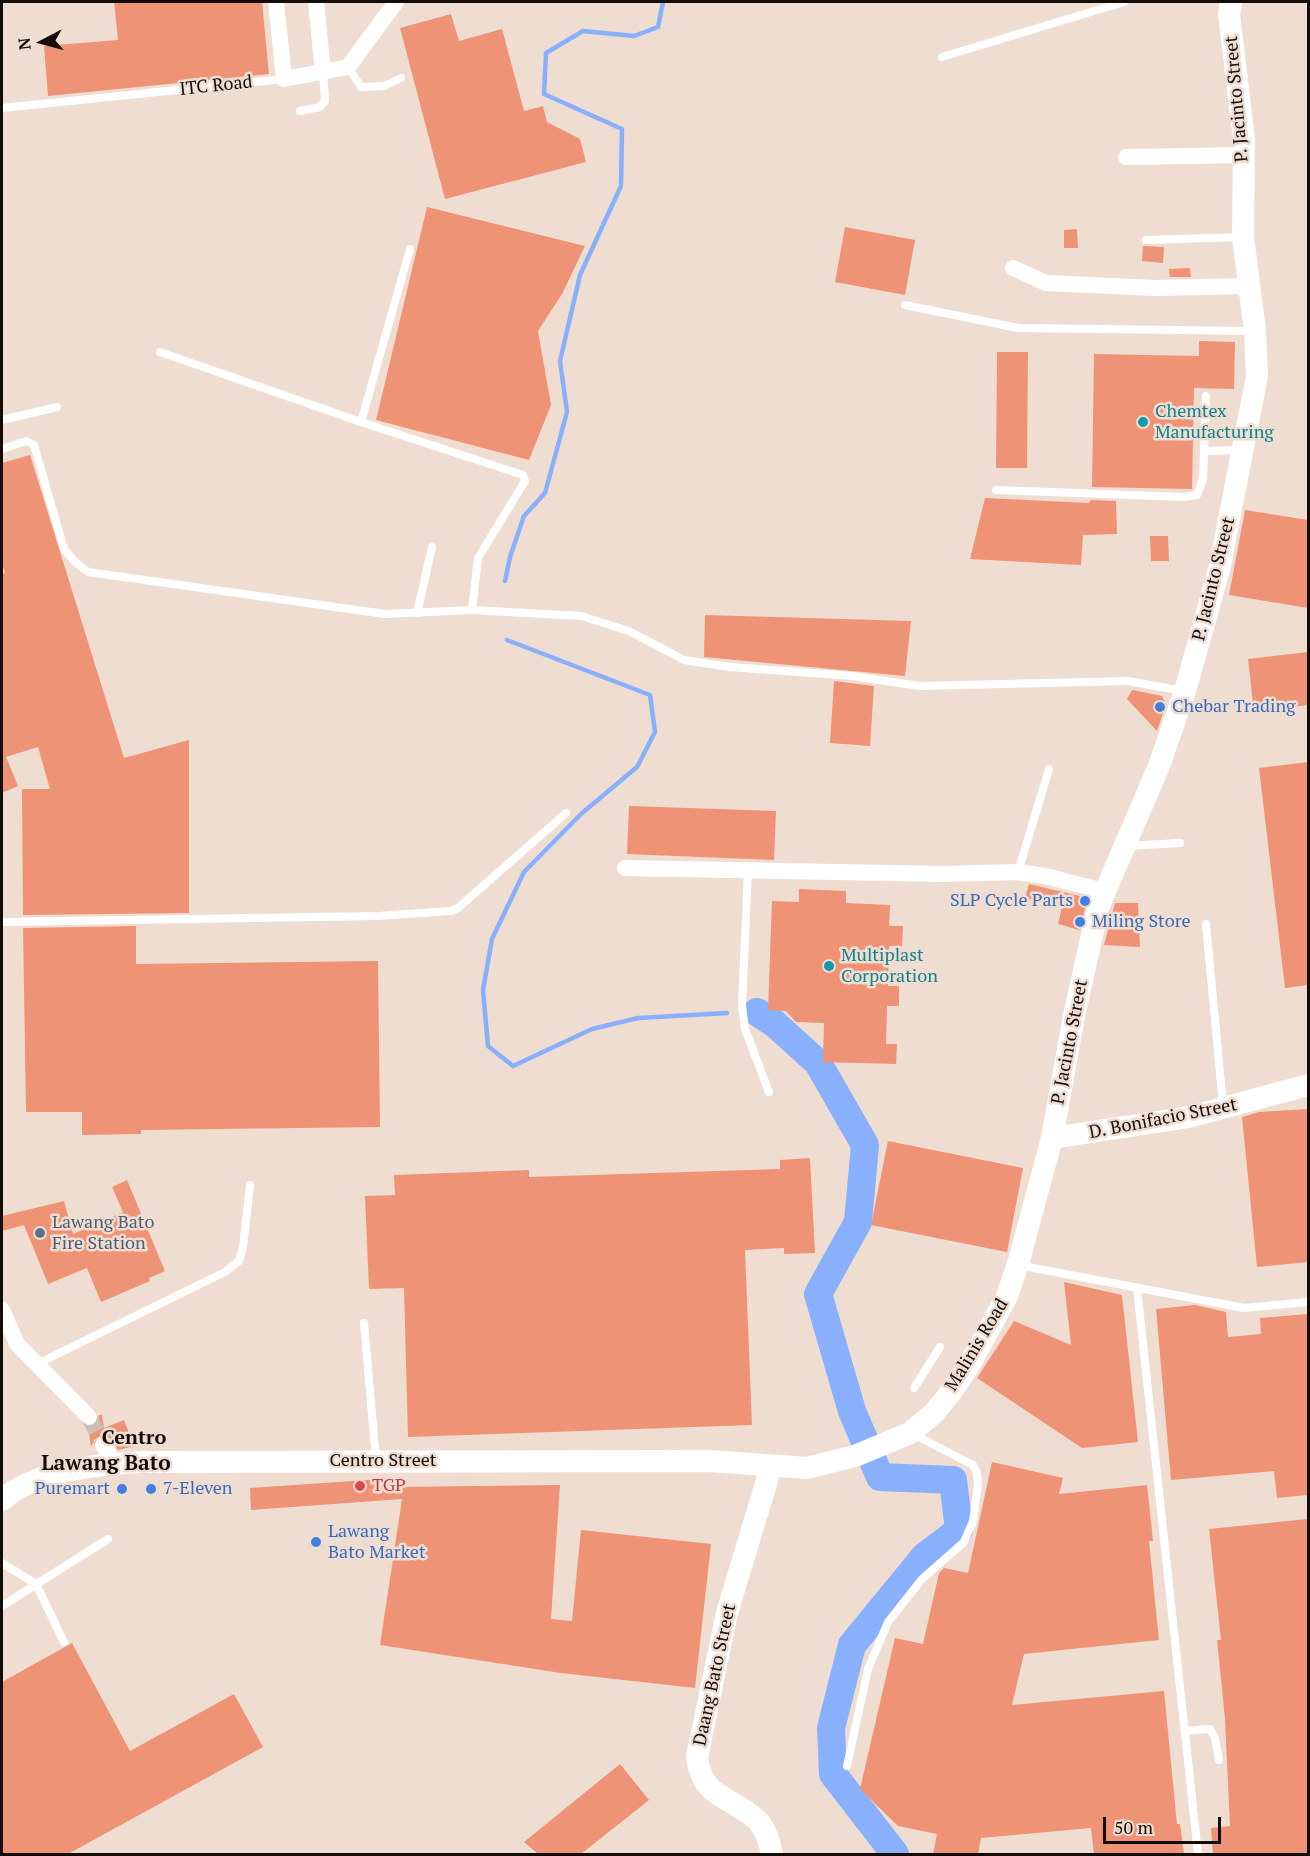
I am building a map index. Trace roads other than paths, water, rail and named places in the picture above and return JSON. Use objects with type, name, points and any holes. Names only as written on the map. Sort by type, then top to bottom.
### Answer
[{"type":"street","points":[[276,2],[284,79]]},
{"type":"street","points":[[316,2],[323,73]]},
{"type":"street","points":[[348,67],[396,2]]},
{"type":"street","name":"P. Jacinto Street","points":[[1052,1138],[1074,1016],[1098,908],[1159,766],[1185,691],[1220,566],[1257,376],[1255,331],[1243,237],[1244,155],[1229,14],[1231,2]]},
{"type":"street","name":"ITC Road","points":[[284,79],[348,67]]},
{"type":"street","points":[[1126,157],[1244,155]]},
{"type":"street","points":[[1013,268],[1046,283],[1155,288],[1249,286]]},
{"type":"street","points":[[625,868],[943,874],[1018,872],[1045,876],[1104,891]]},
{"type":"street","name":"D. Bonifacio Street","points":[[1052,1138],[1160,1123],[1223,1109],[1308,1085]]},
{"type":"street","name":"Malinis Road","points":[[771,1467],[807,1468],[863,1453],[910,1433],[934,1413],[970,1364],[1007,1296],[1018,1264],[1052,1138]]},
{"type":"street","points":[[2,1310],[12,1338],[39,1363],[89,1417]]},
{"type":"street","name":"Centro Street","points":[[2,1500],[13,1490],[85,1467],[108,1454],[376,1460],[710,1461],[771,1467]]},
{"type":"street","name":"Daang Bato Street","points":[[771,1467],[727,1613],[697,1757],[699,1775],[711,1790],[758,1821],[772,1854]]},
{"type":"lane","points":[[942,57],[1124,2]]},
{"type":"lane","points":[[348,67],[356,83],[361,87],[375,88],[401,78]]},
{"type":"lane","points":[[300,111],[320,107],[325,101],[323,73]]},
{"type":"lane","name":"ITC Road","points":[[2,108],[284,79]]},
{"type":"lane","points":[[1146,240],[1243,237]]},
{"type":"lane","points":[[361,422],[410,249]]},
{"type":"lane","points":[[905,305],[1018,328],[1255,331]]},
{"type":"lane","points":[[160,352],[524,476],[525,481],[478,558],[472,610]]},
{"type":"lane","points":[[996,490],[1191,497],[1197,495],[1201,489],[1206,396]]},
{"type":"lane","points":[[2,420],[57,407]]},
{"type":"lane","points":[[2,449],[26,441],[34,445],[64,549],[88,572],[385,615],[472,610],[582,616],[629,631],[684,660],[729,667],[852,676],[920,686],[1128,681],[1185,691]]},
{"type":"lane","points":[[1204,451],[1244,450]]},
{"type":"lane","points":[[417,613],[432,547]]},
{"type":"lane","points":[[1018,872],[1049,769]]},
{"type":"lane","points":[[2,922],[378,916],[451,911],[458,909],[566,813]]},
{"type":"lane","points":[[1124,846],[1180,843]]},
{"type":"lane","points":[[748,870],[742,1006],[745,1029],[769,1092]]},
{"type":"lane","points":[[1206,924],[1223,1109]]},
{"type":"lane","points":[[39,1363],[225,1272],[239,1261],[243,1247],[250,1185]]},
{"type":"lane","points":[[1018,1264],[1244,1308],[1308,1302]]},
{"type":"lane","points":[[1137,1288],[1198,1854]]},
{"type":"lane","points":[[364,1323],[376,1460]]},
{"type":"lane","points":[[915,1388],[940,1347]]},
{"type":"lane","points":[[847,1766],[868,1669],[888,1622],[922,1579],[964,1542],[974,1521],[978,1485],[977,1473],[973,1465],[910,1433]]},
{"type":"lane","points":[[2,1606],[108,1539]]},
{"type":"lane","points":[[2,1563],[36,1584],[64,1642]]},
{"type":"lane","points":[[1185,1731],[1210,1729],[1215,1738],[1220,1760]]},
{"type":"waterway","points":[[505,581],[510,557],[524,516],[545,493],[567,412],[560,361],[580,275],[621,186],[622,129],[544,94],[546,53],[583,31],[634,36],[658,27],[663,2]]},
{"type":"waterway","points":[[507,640],[650,695],[655,732],[637,767],[581,814],[524,872],[492,939],[483,990],[488,1046],[513,1066],[592,1029],[638,1018],[727,1013]]},
{"type":"waterway","points":[[757,1012],[775,1024],[818,1063],[865,1145],[858,1222],[818,1294],[852,1411],[880,1477],[953,1480],[959,1530],[925,1556],[852,1645],[831,1728],[833,1774],[895,1854]]},
{"type":"tunnel","points":[[89,1417],[103,1445]]},
{"type":"place","name":"Chemtex Manufacturing","points":[[1143,422]]},
{"type":"place","name":"Chebar Trading","points":[[1160,707]]},
{"type":"place","name":"SLP Cycle Parts","points":[[1085,901]]},
{"type":"place","name":"Miling Store","points":[[1080,922]]},
{"type":"place","name":"Multiplast Corporation","points":[[829,966]]},
{"type":"place","name":"Lawang Bato Fire Station","points":[[40,1233]]},
{"type":"place","name":"TGP","points":[[360,1486]]},
{"type":"place","name":"Puremart","points":[[122,1489]]},
{"type":"place","name":"7-Eleven","points":[[151,1489]]},
{"type":"place","name":"Lawang Bato Market","points":[[316,1542]]},
{"type":"district","name":"Centro","points":[[134,1438]]},
{"type":"district","name":"Lawang Bato","points":[[106,1464]]}]
